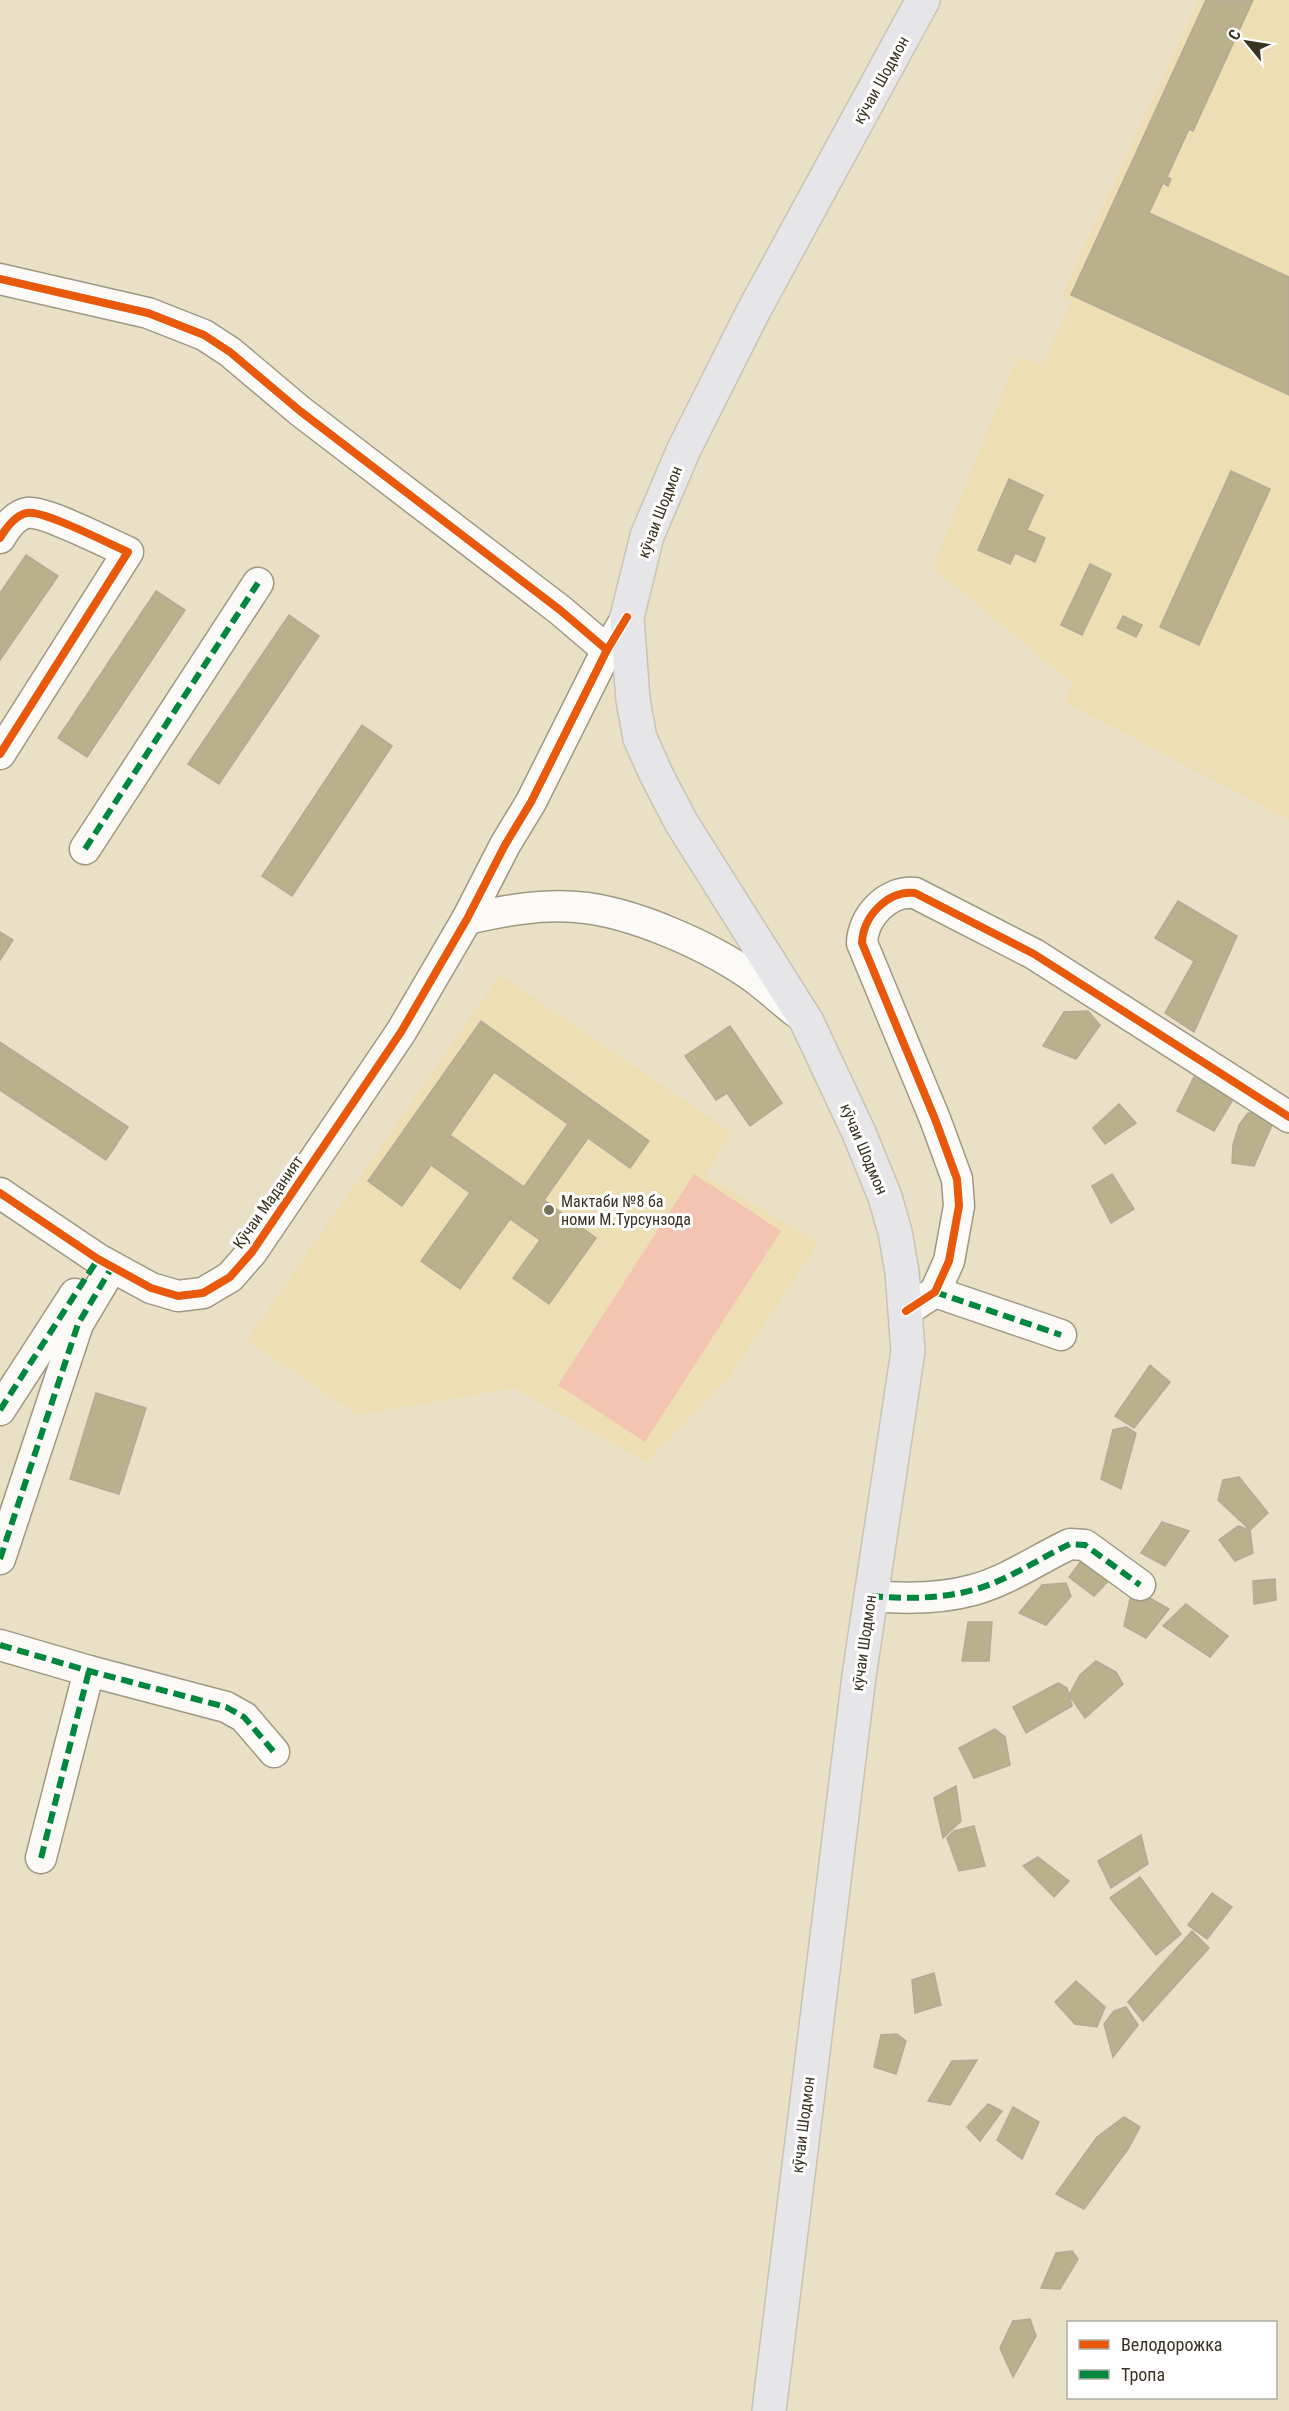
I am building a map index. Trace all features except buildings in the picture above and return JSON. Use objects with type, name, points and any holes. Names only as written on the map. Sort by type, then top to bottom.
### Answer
[{"type":"main road","name":"кӯчаи Шодмон","points":[[769,2411],[832,1885],[871,1596],[908,1351],[906,1311],[897,1242],[885,1197],[859,1133],[807,1022],[681,822],[640,738],[633,700],[627,617],[647,536],[684,449],[754,310],[923,0]]},
{"type":"street","points":[[0,279],[148,313],[204,335],[230,352],[300,411],[560,610],[607,650]]},
{"type":"street","points":[[0,538],[18,516],[29,512],[51,518],[128,552],[0,754]]},
{"type":"street","points":[[85,849],[258,583]]},
{"type":"street","name":"Кӯчаи Маданият","points":[[1,1195],[105,1263],[151,1288],[178,1296],[203,1293],[230,1277],[252,1252],[401,1032],[467,919],[505,845],[531,802],[607,650],[627,617]]},
{"type":"street","points":[[906,1311],[935,1292],[949,1261],[959,1206],[957,1179],[935,1119],[862,943],[865,927],[873,912],[893,897],[903,893],[915,893],[1034,954],[1289,1117]]},
{"type":"street","points":[[467,919],[513,910],[551,906],[578,907],[632,919],[672,934],[718,956],[756,980],[807,1022]]},
{"type":"street","points":[[0,1410],[105,1263]]},
{"type":"street","points":[[0,1559],[78,1324],[105,1263]]},
{"type":"street","points":[[935,1292],[1061,1335]]},
{"type":"street","points":[[871,1596],[911,1599],[972,1591],[1075,1543],[1085,1545],[1140,1585]]},
{"type":"street","points":[[0,1645],[226,1707],[244,1717],[274,1752]]},
{"type":"street","points":[[41,1858],[89,1671]]},
{"type":"shaded area","points":[[1199,0],[1289,0],[1289,820],[1065,702],[1072,683],[933,568],[1017,357],[1042,364],[1047,355],[1072,301],[1062,295]]},
{"type":"shaded area","name":"Мактаби №8 ба номи М.Турсунзода","points":[[500,975],[731,1132],[706,1176],[818,1243],[731,1375],[647,1462],[514,1388],[358,1415],[247,1340]]},
{"type":"shaded area","points":[[694,1174],[781,1231],[645,1442],[558,1385]]},
{"type":"marked path","points":[[85,849],[258,583]]},
{"type":"marked path","points":[[0,1410],[98,1259]]},
{"type":"marked path","points":[[0,1559],[78,1324],[112,1267]]},
{"type":"marked path","points":[[935,1292],[1061,1335]]},
{"type":"marked path","points":[[871,1596],[922,1598],[973,1590],[1010,1575],[1070,1544],[1085,1545],[1140,1585]]},
{"type":"marked path","points":[[0,1645],[226,1707],[244,1717],[274,1752]]},
{"type":"marked path","points":[[41,1858],[89,1671]]},
{"type":"cycle path","points":[[0,279],[148,313],[204,335],[230,352],[300,411],[560,610],[607,650]]},
{"type":"cycle path","points":[[0,538],[19,516],[35,513],[128,552],[0,754]]},
{"type":"cycle path","points":[[0,1193],[98,1259],[151,1288],[178,1296],[203,1293],[230,1277],[252,1252],[401,1032],[467,919],[505,845],[531,802],[607,650],[627,617]]},
{"type":"cycle path","points":[[906,1311],[935,1292],[949,1261],[959,1206],[957,1179],[935,1119],[862,943],[867,923],[887,900],[905,893],[915,893],[1034,954],[1289,1117]]},
{"type":"place","name":"Мактаби №8 ба номи М.Турсунзода","points":[[549,1210]]}]
